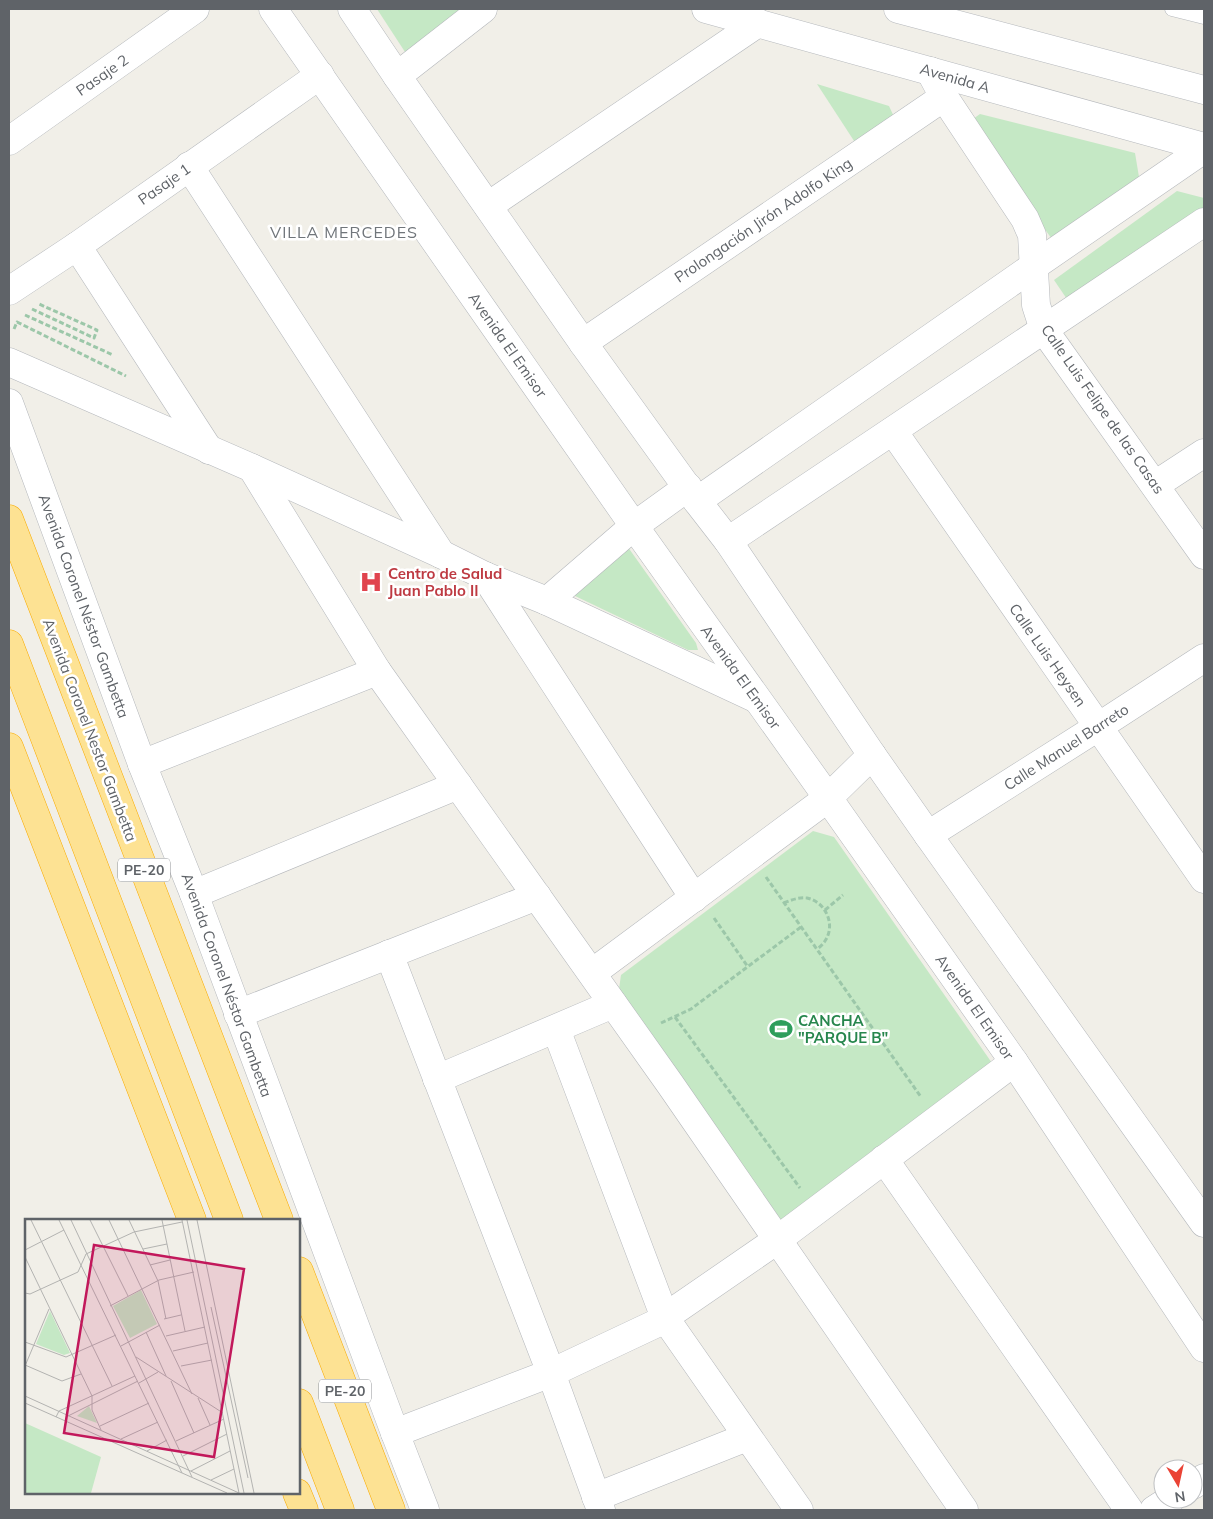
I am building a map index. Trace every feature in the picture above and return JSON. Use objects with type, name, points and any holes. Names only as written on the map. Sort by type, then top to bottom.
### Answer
[{"type":"highway","name":"Avenida Coronel Nestor Gambetta","points":[[9,520],[279,1219]]},
{"type":"highway","points":[[9,644],[229,1219]]},
{"type":"highway","points":[[9,747],[192,1219]]},
{"type":"highway","name":"PE-20","points":[[300,1274],[391,1510]]},
{"type":"highway","points":[[300,1406],[340,1510]]},
{"type":"highway","points":[[297,1494],[304,1510]]},
{"type":"street","name":"Pasaje 2","points":[[9,141],[194,9]]},
{"type":"street","name":"Avenida El Emisor","points":[[274,9],[634,526],[1014,1062],[1204,1348]]},
{"type":"street","points":[[352,9],[583,343],[728,541],[928,835],[1204,1223]]},
{"type":"street","points":[[397,76],[483,9]]},
{"type":"street","name":"Avenida A","points":[[706,9],[1204,148]]},
{"type":"street","points":[[898,9],[1204,90]]},
{"type":"street","points":[[488,206],[758,23]]},
{"type":"street","name":"Calle Luis Felipe de las Casas","points":[[930,71],[944,98],[1025,218],[1032,235],[1036,305],[1044,330],[1204,555]]},
{"type":"street","name":"Pasaje 1","points":[[21,296],[77,246],[320,75]]},
{"type":"street","name":"Prolongación Jirón Adolfo King","points":[[583,343],[944,98]]},
{"type":"street","points":[[547,601],[634,526],[692,494],[1034,266],[1204,148]]},
{"type":"street","points":[[189,166],[441,554]]},
{"type":"street","points":[[728,541],[1204,222]]},
{"type":"street","points":[[77,246],[209,450]]},
{"type":"street","points":[[9,362],[252,468],[485,576],[547,601],[757,699]]},
{"type":"street","name":"Avenida Coronel Néstor Gambetta","points":[[9,403],[142,764],[194,894],[425,1510]]},
{"type":"street","name":"Calle Luis Heysen","points":[[893,431],[1204,879]]},
{"type":"street","points":[[1156,485],[1204,452]]},
{"type":"street","points":[[252,468],[377,671],[670,1084],[964,1510]]},
{"type":"street","points":[[485,576],[703,906]]},
{"type":"street","name":"Calle Manuel Barreto","points":[[928,835],[1204,658]]},
{"type":"street","points":[[142,764],[377,671]]},
{"type":"street","points":[[592,973],[703,906],[828,798],[872,755]]},
{"type":"street","points":[[194,894],[458,785]]},
{"type":"street","points":[[238,1014],[537,896]]},
{"type":"street","points":[[389,954],[551,1373],[598,1504],[747,1437]]},
{"type":"street","points":[[437,1079],[614,1004]]},
{"type":"street","points":[[556,1029],[665,1318],[799,1510]]},
{"type":"street","points":[[395,1434],[551,1373],[665,1318],[777,1240],[1014,1062]]},
{"type":"street","points":[[884,1159],[1129,1510]]},
{"type":"lane","points":[[1172,9],[1204,17]]},
{"type":"path","points":[[21,296],[98,330],[94,338],[26,307],[23,315],[113,355]]},
{"type":"path","points":[[14,329],[17,322],[133,379]]},
{"type":"path","points":[[766,876],[924,1102]]},
{"type":"path","points":[[825,910],[843,895]]},
{"type":"path","points":[[784,904],[795,899],[806,898],[817,902],[825,910],[829,920],[830,932],[825,942],[817,950]]},
{"type":"path","points":[[703,906],[748,967]]},
{"type":"path","points":[[659,1023],[691,1009],[801,927]]},
{"type":"path","points":[[675,1017],[801,1190]]},
{"type":"green space","points":[[377,9],[470,9],[407,55]]},
{"type":"green space","points":[[817,84],[889,106],[895,119],[858,147]]},
{"type":"green space","points":[[980,114],[1135,153],[1139,177],[1055,243],[966,124]]},
{"type":"green space","points":[[1177,191],[1204,198],[1204,209],[1071,305],[1054,280]]},
{"type":"green space","points":[[625,543],[696,643],[698,650],[688,650],[573,595]]},
{"type":"green space","points":[[813,831],[834,837],[992,1063],[784,1224],[619,989],[621,975]]},
{"type":"place","name":"Centro de Salud Juan Pablo II","points":[[371,582]]},
{"type":"place","name":"CANCHA \"PARQUE B\"","points":[[781,1029]]},
{"type":"district","name":"VILLA MERCEDES","points":[[344,232]]}]
